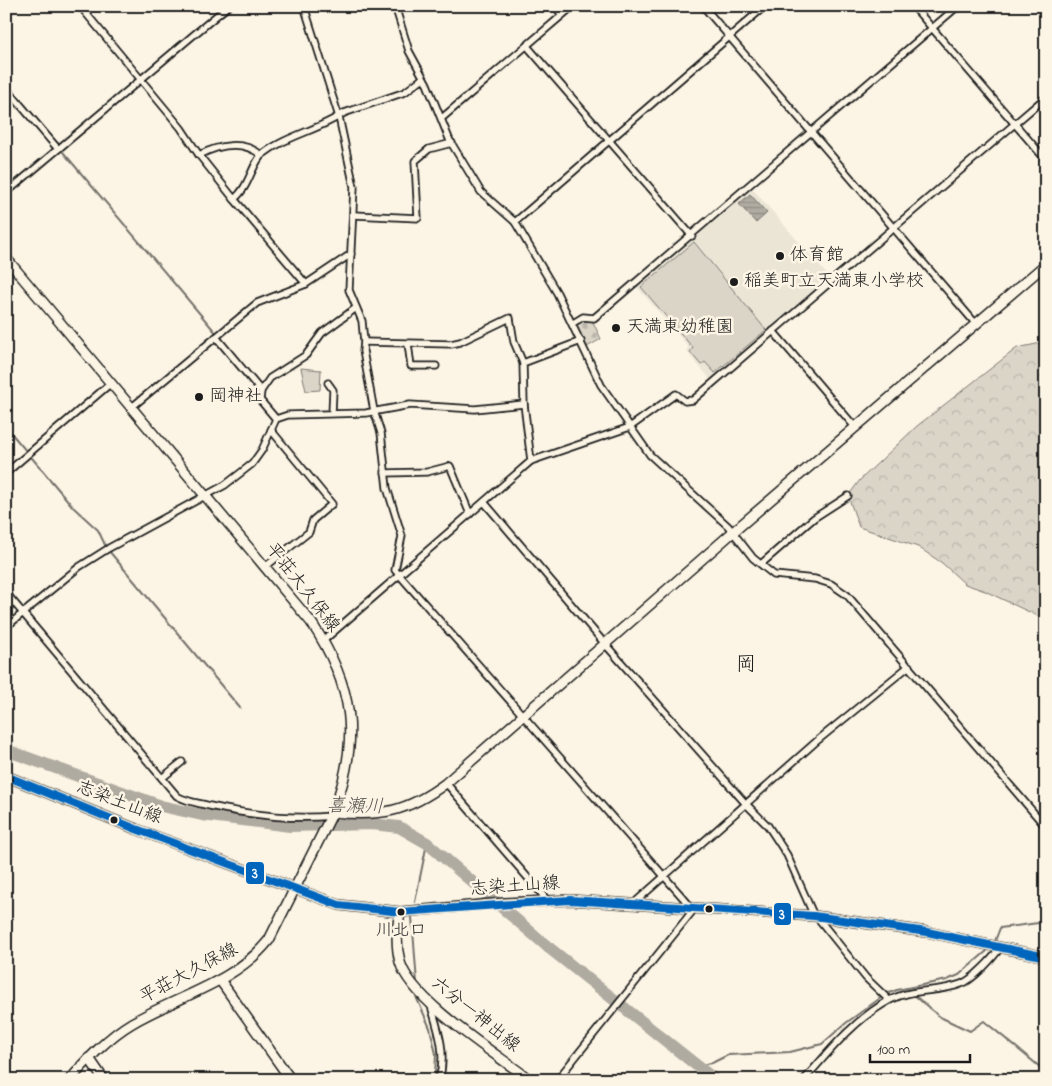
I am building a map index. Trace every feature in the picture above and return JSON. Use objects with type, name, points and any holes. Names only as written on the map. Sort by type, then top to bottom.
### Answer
[{"type":"main road","name":"平荘大久保線","points":[[6,258],[266,568],[323,640],[341,675],[348,706],[350,736],[345,772],[331,815],[269,940],[257,954],[220,980],[130,1024],[89,1058],[70,1080]]},
{"type":"main road","points":[[331,815],[386,813],[416,803],[446,783],[733,532],[1046,264]]},
{"type":"main road","name":"志染土山線","points":[[6,776],[339,905],[400,912],[547,900],[816,916],[918,931],[1046,957]]},
{"type":"main road","name":"六分一神出線","points":[[400,912],[400,961],[404,972],[430,1003],[530,1080]]},
{"type":"main road","points":[[220,980],[291,1080]]},
{"type":"main road","points":[[89,1058],[104,1080]]},
{"type":"street","points":[[80,6],[181,128],[199,155],[234,199],[306,284]]},
{"type":"street","points":[[304,6],[338,117],[354,187],[349,290],[362,321],[363,351],[374,411],[381,434],[387,488],[402,536],[395,570],[694,908],[557,1080]]},
{"type":"street","points":[[395,6],[409,52],[442,118],[452,144],[481,192],[514,222],[558,293],[601,384],[650,455],[703,502],[733,532],[753,558],[774,575],[815,579],[831,584],[847,595],[1046,826]]},
{"type":"street","points":[[555,6],[562,15]]},
{"type":"street","points":[[442,118],[573,6]]},
{"type":"street","points":[[703,6],[976,324]]},
{"type":"street","points":[[514,222],[765,6]]},
{"type":"street","points":[[913,6],[1046,160]]},
{"type":"street","points":[[573,323],[583,317],[594,318],[692,236],[958,6]]},
{"type":"street","points":[[6,193],[227,7]]},
{"type":"street","points":[[527,46],[692,236]]},
{"type":"street","points":[[234,199],[242,193],[261,155],[284,140],[405,92],[423,78]]},
{"type":"street","points":[[6,88],[58,149]]},
{"type":"street","points":[[323,640],[531,461],[630,428],[676,394],[685,401],[693,400],[1046,97]]},
{"type":"street","points":[[354,215],[418,218],[415,161],[429,149],[452,144]]},
{"type":"street","points":[[199,155],[221,146],[243,146],[261,155]]},
{"type":"street","points":[[132,407],[257,303],[306,284],[351,254]]},
{"type":"street","points":[[276,419],[260,400],[261,391],[270,378],[306,355],[322,332],[356,308]]},
{"type":"street","points":[[364,342],[427,345],[460,342],[510,318],[514,342],[523,363],[524,404],[531,461]]},
{"type":"street","points":[[772,331],[855,427]]},
{"type":"street","points":[[216,337],[261,391]]},
{"type":"street","points":[[523,363],[581,341]]},
{"type":"street","points":[[408,344],[411,366],[436,366]]},
{"type":"street","points":[[6,473],[111,383]]},
{"type":"street","points":[[328,383],[332,390],[332,413]]},
{"type":"street","points":[[6,627],[79,568],[225,485],[252,464],[262,450],[276,419],[288,415],[374,411],[410,405],[475,408],[524,404]]},
{"type":"street","points":[[266,568],[309,532],[313,520],[332,504],[271,430]]},
{"type":"street","points":[[385,473],[427,472],[450,466],[470,514]]},
{"type":"street","points":[[761,564],[814,518],[848,496]]},
{"type":"street","points":[[484,502],[605,644],[746,804],[768,826],[786,855],[816,916],[866,978],[888,1000]]},
{"type":"street","points":[[6,593],[181,798],[228,810],[298,818],[331,815]]},
{"type":"street","points":[[634,904],[818,740],[909,666]]},
{"type":"street","points":[[162,778],[182,762]]},
{"type":"street","points":[[446,783],[547,900]]},
{"type":"street","points":[[804,1080],[848,1030],[888,1000],[910,992],[962,984],[995,956],[1000,948]]},
{"type":"street","points":[[430,1003],[439,1032],[444,1064],[439,1080]]},
{"type":"shaded area","name":"稲美町立天満東小学校","points":[[752,188],[830,278],[712,381],[687,352],[688,346],[637,287]]},
{"type":"shaded area","points":[[750,194],[767,213],[756,223],[739,204]]},
{"type":"green space","points":[[694,242],[766,330],[715,373],[705,362],[701,365],[690,352],[693,348],[641,287]]},
{"type":"green space","points":[[589,320],[593,322],[601,339],[587,347],[575,325],[581,321]]},
{"type":"green space","points":[[1046,342],[1046,620],[985,591],[965,584],[942,563],[918,547],[859,527],[848,496],[860,480],[917,426],[1017,348]]},
{"type":"green space","points":[[301,368],[321,370],[320,390],[306,391]]},
{"type":"waterway","points":[[215,6],[218,9]]},
{"type":"waterway","points":[[223,15],[235,6]]},
{"type":"waterway","points":[[6,84],[14,93]]},
{"type":"waterway","points":[[63,152],[217,334]]},
{"type":"waterway","points":[[6,427],[74,508],[98,530],[106,547]]},
{"type":"waterway","points":[[109,551],[240,708]]},
{"type":"waterway","name":"喜瀬川","points":[[6,750],[161,806],[202,815],[290,826],[372,824],[399,827],[427,843],[548,947],[715,1080]]},
{"type":"waterway","points":[[415,902],[427,843]]},
{"type":"waterway","points":[[412,917],[417,983]]},
{"type":"waterway","points":[[995,941],[1000,928],[1046,922]]},
{"type":"waterway","points":[[698,1065],[712,1063],[728,1055],[790,1052],[822,1044],[846,1023],[886,994],[947,980],[959,975],[988,950]]},
{"type":"waterway","points":[[414,992],[430,1028],[436,1054],[435,1075],[429,1080]]},
{"type":"waterway","points":[[914,995],[940,1017],[970,1031],[984,1021],[1046,1072]]},
{"type":"transit line","name":"3","points":[[6,776],[136,829],[339,905],[400,912],[570,900],[814,916],[927,932],[1046,957]]},
{"type":"place","name":"体育館","points":[[780,256]]},
{"type":"place","name":"稲美町立天満東小学校","points":[[734,282]]},
{"type":"place","name":"天満東幼稚園","points":[[616,328]]},
{"type":"place","name":"岡神社","points":[[199,397]]},
{"type":"place","name":"川北口","points":[[401,912]]},
{"type":"district","name":"岡","points":[[746,665]]}]
